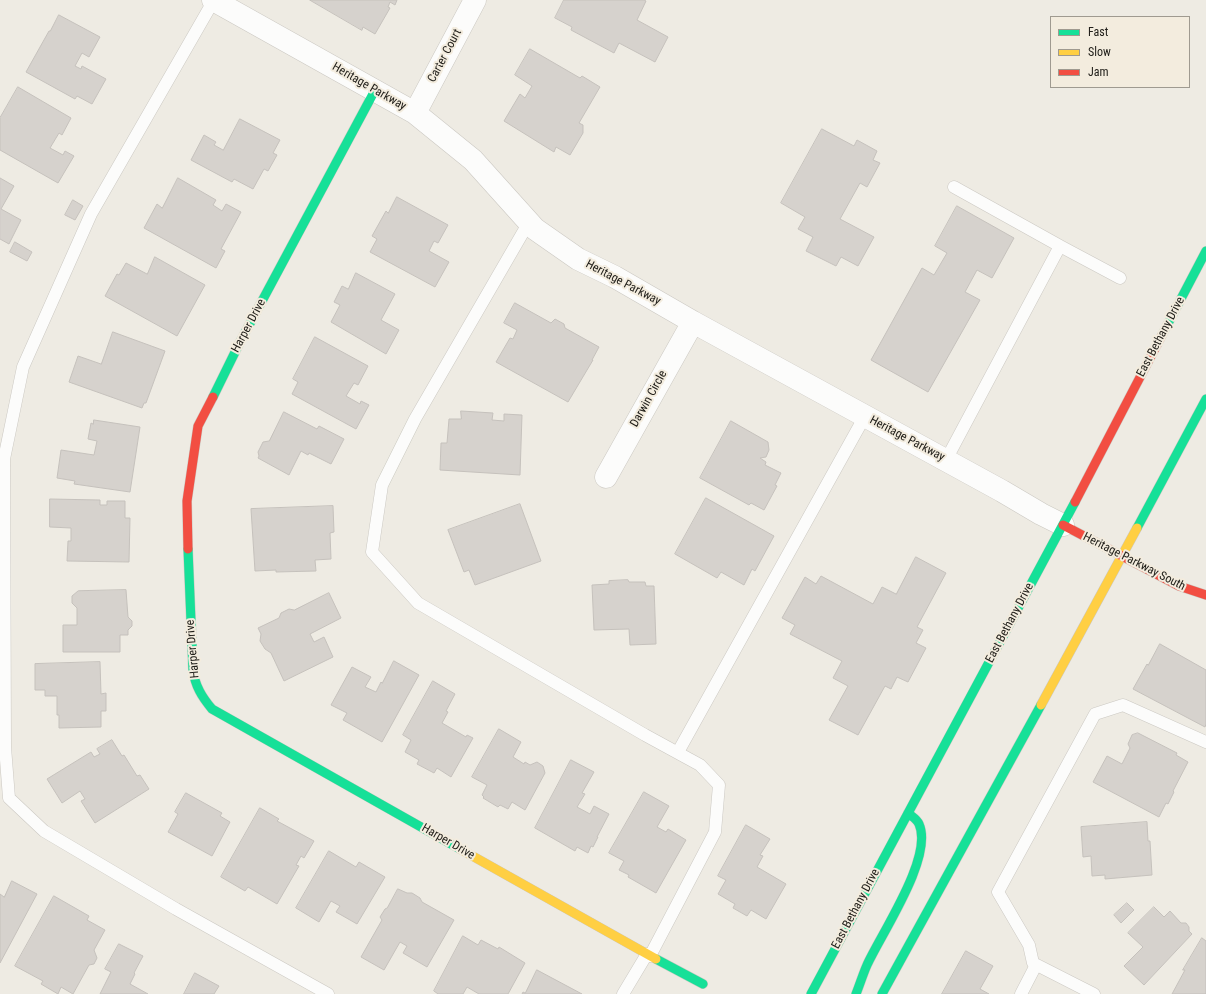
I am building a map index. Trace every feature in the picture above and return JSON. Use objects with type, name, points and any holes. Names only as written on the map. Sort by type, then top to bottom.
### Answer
[{"type":"main road","name":"Harper Drive","points":[[375,90],[240,342],[198,426],[187,501],[191,654],[194,680],[201,696],[212,709],[648,955],[703,984]]},
{"type":"main road","name":"East Bethany Drive","points":[[811,994],[1063,525],[1206,251]]},
{"type":"main road","points":[[882,994],[1122,557],[1206,399]]},
{"type":"main road","name":"Heritage Parkway South","points":[[1063,525],[1179,586],[1206,595]]},
{"type":"main road","points":[[856,994],[867,966],[910,882],[918,860],[921,834],[919,823],[908,813]]},
{"type":"street","name":"Heritage Parkway","points":[[213,0],[415,113],[473,160],[535,229],[578,259],[616,277],[693,322],[1063,525]]},
{"type":"street","name":"Carter Court","points":[[415,113],[475,0]]},
{"type":"street","name":"Darwin Circle","points":[[606,477],[693,322]]},
{"type":"lane","points":[[213,0],[91,214],[23,367],[4,459],[5,747],[9,798],[44,831],[176,909],[328,994]]},
{"type":"lane","points":[[954,187],[1120,278]]},
{"type":"lane","points":[[529,222],[415,419],[382,485],[372,552],[418,603],[700,765],[719,785],[715,832],[648,955],[623,994]]},
{"type":"lane","points":[[946,460],[1060,246]]},
{"type":"lane","points":[[678,752],[865,416]]},
{"type":"lane","points":[[1094,994],[1033,963],[1029,945],[998,892],[1095,714],[1123,704],[1206,742]]},
{"type":"lane","points":[[1021,994],[1036,965]]},
{"type":"building","points":[[310,0],[397,0],[395,5],[390,2],[388,7],[390,8],[375,34],[363,27],[362,30]]},
{"type":"building","points":[[564,0],[644,0],[646,1],[637,20],[668,37],[655,62],[619,43],[614,53],[571,30],[572,27],[555,18]]},
{"type":"building","points":[[59,15],[100,37],[89,57],[82,53],[75,66],[81,69],[82,66],[106,79],[92,104],[77,96],[75,99],[26,72]]},
{"type":"building","points":[[530,49],[580,78],[582,76],[600,87],[579,123],[583,125],[583,133],[570,155],[556,147],[554,152],[504,121],[520,94],[525,98],[532,86],[515,75]]},
{"type":"building","points":[[18,87],[71,118],[62,135],[59,133],[50,148],[63,155],[65,151],[74,156],[58,183],[0,150],[0,118]]},
{"type":"building","points":[[240,119],[280,140],[273,153],[277,155],[268,171],[264,169],[253,189],[234,179],[232,182],[191,160],[204,135],[216,142],[214,145],[223,150]]},
{"type":"building","points":[[822,129],[854,146],[857,140],[877,151],[873,160],[880,163],[867,187],[860,183],[840,219],[874,237],[858,266],[841,257],[836,266],[806,251],[813,237],[798,229],[805,217],[781,203]]},
{"type":"building","points":[[0,178],[14,186],[1,209],[21,220],[9,244],[0,239]]},
{"type":"building","points":[[178,178],[216,200],[213,205],[222,211],[226,204],[241,212],[221,249],[225,251],[216,268],[144,228],[157,204],[162,208]]},
{"type":"building","points":[[397,197],[448,225],[438,243],[434,241],[429,251],[449,262],[435,287],[370,252],[377,239],[372,236],[386,211],[388,213]]},
{"type":"building","points":[[73,200],[83,206],[75,220],[65,215]]},
{"type":"building","points":[[957,206],[1014,238],[992,278],[977,270],[965,292],[980,300],[928,392],[871,360],[922,268],[934,275],[947,253],[935,246]]},
{"type":"building","points":[[15,242],[32,252],[27,261],[10,252]]},
{"type":"building","points":[[155,257],[205,285],[177,336],[105,296],[117,274],[119,275],[126,263],[147,274]]},
{"type":"building","points":[[356,273],[395,294],[381,320],[399,330],[386,354],[331,322],[340,305],[334,302],[342,286],[348,289]]},
{"type":"building","points":[[515,303],[551,323],[555,319],[564,324],[565,328],[599,347],[568,402],[496,362],[510,338],[513,339],[517,330],[504,323]]},
{"type":"building","points":[[113,332],[165,351],[146,403],[144,403],[142,408],[69,382],[78,356],[101,364]]},
{"type":"building","points":[[315,337],[368,366],[358,385],[354,383],[346,396],[360,404],[361,401],[369,405],[356,429],[292,394],[298,382],[293,379]]},
{"type":"building","points":[[461,411],[493,413],[492,420],[504,421],[504,414],[522,415],[520,475],[440,470],[441,443],[447,443],[449,419],[461,419]]},
{"type":"building","points":[[284,412],[317,429],[319,426],[344,439],[331,464],[309,453],[308,455],[301,451],[289,475],[258,458],[258,452],[263,442],[269,441]]},
{"type":"building","points":[[94,420],[140,427],[130,492],[74,484],[75,481],[57,478],[61,450],[94,455],[97,441],[88,439],[91,423],[93,424]]},
{"type":"building","points":[[731,421],[768,442],[769,450],[766,457],[760,458],[766,462],[765,465],[781,473],[775,485],[777,486],[764,510],[751,503],[749,505],[700,478]]},
{"type":"building","points":[[706,498],[774,536],[755,571],[752,569],[744,585],[721,572],[717,578],[675,554]]},
{"type":"building","points":[[50,499],[100,500],[100,505],[107,505],[107,501],[125,501],[125,518],[130,518],[129,562],[67,561],[68,541],[71,541],[71,528],[50,527]]},
{"type":"building","points":[[520,504],[541,561],[475,585],[469,570],[464,572],[448,530]]},
{"type":"building","points":[[333,506],[334,532],[330,533],[331,559],[315,560],[316,571],[255,571],[251,509]]},
{"type":"building","points":[[916,557],[946,573],[917,627],[923,630],[916,643],[926,648],[908,682],[897,677],[891,689],[885,686],[858,735],[829,720],[848,686],[833,678],[842,661],[790,634],[795,625],[782,618],[805,577],[816,584],[821,576],[873,604],[882,587],[896,594]]},
{"type":"building","points":[[628,580],[629,582],[645,582],[646,586],[654,586],[656,644],[630,645],[629,629],[594,630],[592,585],[609,584],[609,581]]},
{"type":"building","points":[[126,590],[128,617],[132,621],[132,626],[128,630],[128,635],[120,635],[120,652],[63,652],[63,625],[77,625],[77,608],[72,603],[72,596],[78,591]]},
{"type":"building","points":[[329,593],[341,618],[310,634],[314,642],[324,637],[333,657],[284,681],[271,653],[265,649],[260,641],[261,634],[258,628],[279,618],[281,613],[289,609],[294,610]]},
{"type":"building","points":[[1160,644],[1206,670],[1205,727],[1133,689]]},
{"type":"building","points":[[394,661],[419,675],[382,742],[343,720],[347,713],[331,705],[352,667],[371,677],[365,687],[376,692]]},
{"type":"building","points":[[100,662],[101,694],[106,693],[106,711],[101,711],[101,727],[59,728],[57,696],[45,696],[45,690],[35,690],[35,664]]},
{"type":"building","points":[[433,681],[455,694],[446,711],[448,712],[442,723],[466,737],[467,735],[473,738],[451,777],[437,768],[434,773],[417,764],[419,760],[405,752],[411,740],[403,735]]},
{"type":"building","points":[[499,729],[521,742],[513,757],[524,764],[525,762],[530,765],[537,762],[543,766],[545,773],[525,810],[512,802],[508,809],[500,805],[498,807],[483,798],[484,797],[482,795],[487,785],[472,777]]},
{"type":"building","points":[[1138,733],[1177,753],[1176,755],[1188,762],[1168,804],[1166,803],[1159,817],[1093,782],[1107,756],[1122,764],[1130,748],[1128,744],[1132,735]]},
{"type":"building","points":[[112,740],[122,756],[124,755],[137,776],[140,775],[149,789],[95,823],[81,801],[85,799],[80,791],[62,803],[47,779],[91,752],[94,757],[100,754],[97,749]]},
{"type":"building","points":[[571,760],[594,772],[582,793],[585,794],[577,807],[590,814],[594,806],[609,814],[593,847],[591,846],[588,853],[577,847],[575,851],[535,828]]},
{"type":"building","points":[[644,792],[669,806],[657,827],[666,832],[668,829],[686,840],[656,893],[619,870],[624,861],[609,853]]},
{"type":"building","points":[[186,793],[222,813],[220,816],[230,822],[212,856],[168,832],[178,814],[175,812]]},
{"type":"building","points":[[260,808],[279,819],[277,821],[314,841],[304,858],[301,856],[296,865],[299,866],[277,904],[248,887],[245,891],[221,877]]},
{"type":"building","points":[[1147,822],[1148,841],[1150,841],[1152,875],[1105,879],[1105,875],[1092,876],[1091,856],[1083,857],[1081,827]]},
{"type":"building","points":[[746,825],[770,839],[760,855],[763,856],[757,867],[786,884],[766,919],[751,910],[747,916],[733,908],[735,904],[718,894],[726,880],[718,876]]},
{"type":"building","points":[[329,851],[356,867],[359,862],[385,877],[357,924],[336,912],[340,906],[331,901],[319,922],[296,908]]},
{"type":"building","points":[[12,881],[37,894],[0,963],[0,894],[4,897]]},
{"type":"building","points":[[398,889],[407,893],[412,893],[420,898],[422,902],[454,920],[427,967],[403,953],[407,946],[400,942],[384,970],[361,957],[382,920],[380,917]]},
{"type":"building","points":[[54,896],[89,916],[87,920],[105,930],[94,950],[97,958],[94,964],[89,965],[73,994],[61,987],[58,994],[41,984],[43,981],[15,966]]},
{"type":"building","points":[[1127,903],[1134,910],[1121,923],[1114,915]]},
{"type":"building","points":[[1154,907],[1164,917],[1170,911],[1181,923],[1186,923],[1192,934],[1144,985],[1124,966],[1143,947],[1128,933]]},
{"type":"building","points":[[463,936],[478,945],[481,940],[498,949],[499,947],[525,963],[508,994],[479,994],[467,987],[463,994],[438,994],[434,991]]},
{"type":"building","points":[[1202,938],[1206,941],[1206,994],[1172,994],[1185,970],[1183,970]]},
{"type":"building","points":[[119,944],[143,956],[130,984],[148,994],[100,994],[111,972],[105,969]]},
{"type":"building","points":[[966,951],[993,966],[980,989],[989,994],[942,994]]},
{"type":"building","points":[[537,970],[582,994],[522,994],[523,992],[525,993]]},
{"type":"building","points":[[195,973],[219,986],[214,994],[184,994]]},
{"type":"traffic: fast","points":[[213,397],[240,342],[375,90]]},
{"type":"traffic: fast","points":[[1162,335],[1206,251]]},
{"type":"traffic: fast","points":[[1137,528],[1206,399]]},
{"type":"traffic: fast","points":[[811,994],[1075,502]]},
{"type":"traffic: fast","points":[[188,549],[193,670],[195,681],[205,700],[212,709],[460,849]]},
{"type":"traffic: fast","points":[[882,994],[1041,705]]},
{"type":"traffic: fast","points":[[856,994],[867,965],[904,895],[913,875],[919,856],[922,838],[919,824],[908,813]]},
{"type":"traffic: fast","points":[[656,959],[703,984]]},
{"type":"traffic: slow","points":[[1041,705],[1137,528]]},
{"type":"traffic: slow","points":[[460,849],[656,959]]},
{"type":"traffic: jam","points":[[1075,502],[1162,335]]},
{"type":"traffic: jam","points":[[188,549],[187,501],[198,426],[213,397]]},
{"type":"traffic: jam","points":[[1063,525],[1179,586],[1206,595]]}]
